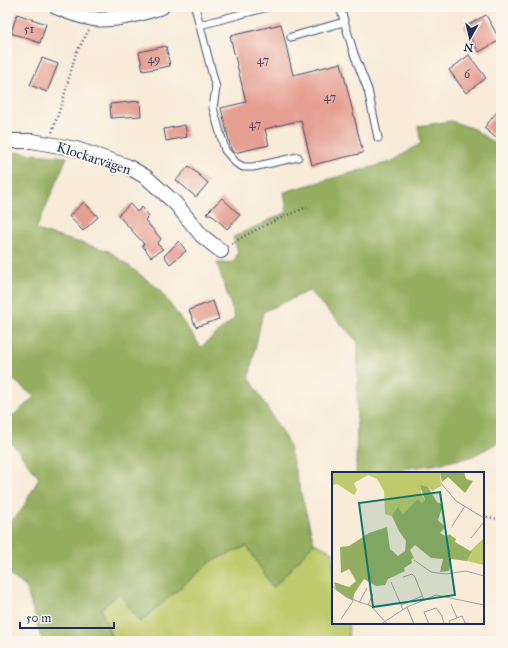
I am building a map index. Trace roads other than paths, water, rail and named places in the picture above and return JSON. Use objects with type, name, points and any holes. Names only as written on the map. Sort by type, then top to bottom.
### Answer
[{"type":"street","points":[[56,7],[66,12],[95,19],[113,19],[162,7]]},
{"type":"street","name":"Klockarvägen","points":[[7,141],[32,141],[76,148],[127,166],[146,177],[175,203],[202,236],[221,251]]},
{"type":"lane","points":[[195,7],[216,88],[213,108],[225,150],[236,163],[243,167],[253,167],[298,158]]},
{"type":"lane","points":[[200,25],[268,7]]},
{"type":"lane","points":[[340,7],[354,54],[368,90],[378,138]]},
{"type":"lane","points":[[291,37],[344,22]]}]
